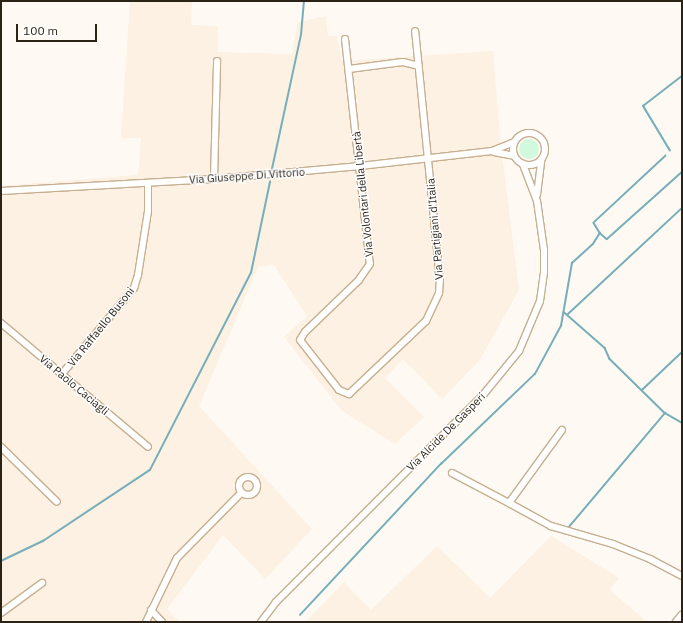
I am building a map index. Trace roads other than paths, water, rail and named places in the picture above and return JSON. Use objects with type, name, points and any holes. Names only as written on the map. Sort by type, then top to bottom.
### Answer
[{"type":"main road","points":[[677,622],[682,616]]},
{"type":"street","name":"Via Partigiani d'Italia","points":[[303,346],[340,390],[349,394],[430,315],[437,300],[440,280],[415,31]]},
{"type":"street","name":"Via Volontari della Libertà","points":[[303,346],[300,340],[303,334],[359,280],[370,264],[345,39]]},
{"type":"street","points":[[214,179],[217,61]]},
{"type":"street","points":[[349,69],[403,62],[418,66]]},
{"type":"street","points":[[526,133],[540,137],[545,150],[541,160],[531,165],[523,164],[514,156],[514,142],[526,133]]},
{"type":"street","name":"Via Giuseppe Di Vittorio","points":[[1,191],[214,179],[360,166],[492,151],[514,142]]},
{"type":"street","name":"Via Giuseppe Di Vittorio","points":[[492,151],[514,156]]},
{"type":"street","name":"Via Alcide De Gasperi","points":[[537,201],[541,160]]},
{"type":"street","name":"Via Alcide De Gasperi","points":[[261,622],[276,602],[483,395],[520,351],[532,327],[543,286],[544,250],[537,201],[523,164]]},
{"type":"street","name":"Via Raffaello Busoni","points":[[61,375],[134,288],[138,275],[148,211],[148,183]]},
{"type":"street","name":"Via Paolo Caciagli","points":[[1,323],[148,447]]},
{"type":"street","points":[[509,503],[562,430]]},
{"type":"street","points":[[1,447],[57,502]]},
{"type":"street","points":[[452,473],[551,526],[613,544],[650,558],[682,576]]},
{"type":"street","points":[[146,622],[177,558],[241,493]]},
{"type":"street","points":[[1,612],[42,583]]},
{"type":"street","points":[[151,610],[162,622]]},
{"type":"waterway","points":[[272,169],[301,35],[304,1]]},
{"type":"waterway","points":[[670,151],[643,106],[682,76]]},
{"type":"waterway","points":[[666,156],[594,223],[600,233],[607,239],[682,172]]},
{"type":"waterway","points":[[1,561],[43,541],[150,470],[251,273],[270,182]]},
{"type":"waterway","points":[[568,314],[682,208]]},
{"type":"waterway","points":[[300,615],[441,464],[535,374],[561,326],[572,263],[593,244],[600,233]]},
{"type":"waterway","points":[[564,312],[605,348],[610,359],[665,413],[682,423]]},
{"type":"waterway","points":[[642,390],[682,352]]},
{"type":"waterway","points":[[569,527],[665,413]]}]
